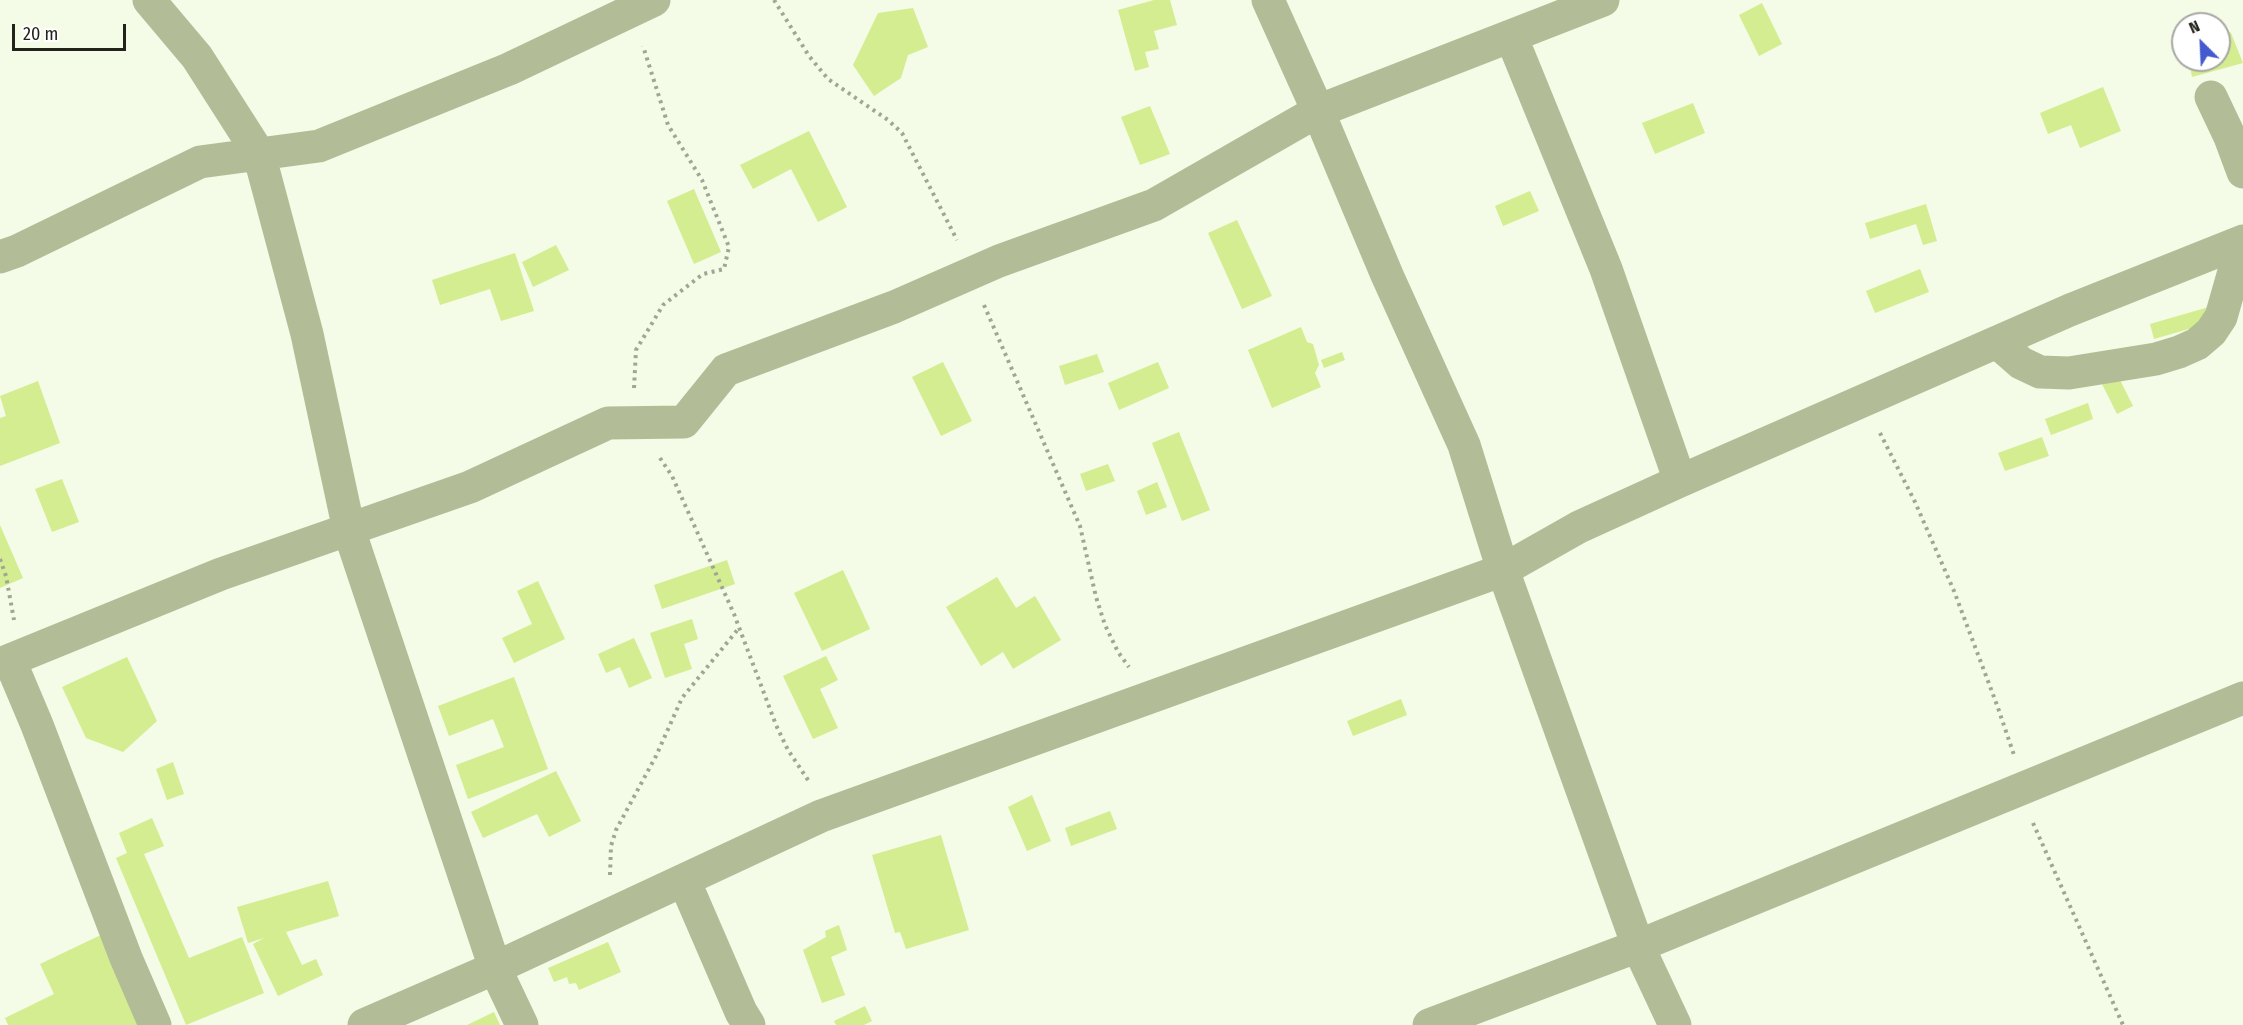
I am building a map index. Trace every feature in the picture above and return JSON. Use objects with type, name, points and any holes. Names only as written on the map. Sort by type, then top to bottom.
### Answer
[{"type":"street","points":[[149,0],[197,57],[260,154],[307,334],[349,530],[495,968],[522,1025]]},
{"type":"street","points":[[0,257],[18,251],[200,162],[319,146],[509,69],[654,0]]},
{"type":"street","points":[[1268,0],[1318,111],[1387,275],[1464,445],[1503,570],[1638,946],[1675,1025]]},
{"type":"street","points":[[155,1025],[126,958],[37,725],[5,663],[221,574],[470,487],[609,423],[684,422],[726,370],[894,308],[999,261],[1155,205],[1318,111],[1603,0]]},
{"type":"street","points":[[1511,36],[1606,269],[1680,481]]},
{"type":"street","points":[[2211,97],[2230,136],[2243,172]]},
{"type":"street","points":[[1997,342],[2021,363],[2040,372],[2069,373],[2156,359],[2179,352],[2197,344],[2211,332],[2221,317],[2233,278],[2240,242]]},
{"type":"street","points":[[363,1025],[495,968],[821,816],[1503,570],[1579,527],[1680,481],[2070,310],[2240,242]]},
{"type":"street","points":[[1429,1025],[1638,946],[2243,698]]},
{"type":"street","points":[[684,880],[737,1004],[749,1025]]},
{"type":"path","points":[[774,0],[809,56],[828,79],[888,120],[902,133],[961,249]]},
{"type":"path","points":[[982,300],[1080,526],[1096,597],[1105,625],[1118,652],[1131,671],[1157,694]]},
{"type":"path","points":[[1865,400],[1915,502],[1954,591],[1997,705],[2037,836],[2123,1025]]},
{"type":"path","points":[[0,560],[14,617],[5,663]]},
{"type":"path","points":[[620,910],[609,871],[611,846],[616,830],[656,756],[682,698],[739,628]]},
{"type":"building","points":[[1154,0],[1170,0],[1177,25],[1154,31],[1159,49],[1145,52],[1149,67],[1135,71],[1118,10]]},
{"type":"building","points":[[1762,3],[1782,44],[1759,56],[1739,15]]},
{"type":"building","points":[[913,8],[928,47],[908,55],[901,78],[874,96],[853,65],[878,13]]},
{"type":"building","points":[[2231,33],[2243,63],[2231,66]]},
{"type":"building","points":[[2191,72],[2210,72],[2192,77]]},
{"type":"building","points":[[2103,87],[2121,131],[2080,148],[2071,125],[2048,134],[2040,113]]},
{"type":"building","points":[[1693,103],[1705,133],[1655,154],[1642,123]]},
{"type":"building","points":[[1150,106],[1170,154],[1140,165],[1121,117]]},
{"type":"building","points":[[809,131],[847,207],[818,222],[791,169],[753,189],[740,165]]},
{"type":"building","points":[[694,189],[721,252],[694,264],[667,201]]},
{"type":"building","points":[[1530,191],[1539,211],[1503,226],[1495,206]]},
{"type":"building","points":[[1926,204],[1937,241],[1923,245],[1916,224],[1870,239],[1865,223]]},
{"type":"building","points":[[1237,220],[1272,296],[1242,309],[1208,233]]},
{"type":"building","points":[[556,245],[569,270],[533,287],[522,262]]},
{"type":"building","points":[[515,253],[534,311],[501,321],[490,289],[440,305],[432,280]]},
{"type":"building","points":[[1920,269],[1929,292],[1875,313],[1866,291]]},
{"type":"building","points":[[2209,307],[2213,322],[2154,339],[2150,324]]},
{"type":"building","points":[[1301,327],[1307,342],[1313,344],[1319,365],[1315,373],[1321,387],[1272,408],[1248,350]]},
{"type":"building","points":[[1342,352],[1345,360],[1324,368],[1321,360]]},
{"type":"building","points":[[1097,354],[1104,372],[1065,385],[1059,366]]},
{"type":"building","points":[[943,362],[972,421],[941,436],[912,377]]},
{"type":"building","points":[[1158,362],[1169,388],[1119,410],[1108,383]]},
{"type":"building","points":[[2117,374],[2133,406],[2117,414],[2101,382]]},
{"type":"building","points":[[38,381],[60,443],[0,466],[0,418],[6,416],[0,396]]},
{"type":"building","points":[[2088,403],[2093,419],[2051,435],[2045,419]]},
{"type":"building","points":[[1179,432],[1210,510],[1182,521],[1152,443]]},
{"type":"building","points":[[2042,437],[2049,456],[2005,471],[1998,453]]},
{"type":"building","points":[[1108,464],[1115,481],[1086,491],[1080,474]]},
{"type":"building","points":[[62,479],[79,522],[52,532],[35,489]]},
{"type":"building","points":[[1157,482],[1167,507],[1146,515],[1137,491]]},
{"type":"building","points":[[0,525],[23,578],[0,588]]},
{"type":"building","points":[[727,560],[735,584],[662,609],[654,585]]},
{"type":"building","points":[[843,570],[870,629],[822,651],[794,593]]},
{"type":"building","points":[[997,577],[1016,608],[1035,596],[1061,640],[1013,669],[1003,652],[981,666],[946,607]]},
{"type":"building","points":[[538,581],[565,639],[514,663],[502,638],[532,624],[517,591]]},
{"type":"building","points":[[692,619],[698,639],[684,644],[692,669],[665,678],[650,633]]},
{"type":"building","points":[[634,638],[652,678],[629,688],[620,667],[606,673],[598,654]]},
{"type":"building","points":[[826,656],[838,680],[820,689],[838,728],[813,739],[783,676]]},
{"type":"building","points":[[127,657],[157,721],[123,752],[86,738],[62,687]]},
{"type":"building","points":[[514,677],[548,769],[468,799],[456,765],[504,747],[493,719],[449,736],[438,706]]},
{"type":"building","points":[[1401,699],[1407,715],[1353,736],[1347,721]]},
{"type":"building","points":[[173,762],[184,794],[167,800],[156,769]]},
{"type":"building","points":[[556,771],[581,821],[549,837],[537,814],[483,838],[471,812]]},
{"type":"building","points":[[1032,795],[1051,841],[1027,851],[1008,807]]},
{"type":"building","points":[[1110,811],[1117,829],[1071,846],[1065,828]]},
{"type":"building","points":[[152,818],[164,846],[144,854],[189,958],[242,937],[264,993],[186,1025],[116,858],[127,853],[119,833]]},
{"type":"building","points":[[941,835],[969,930],[906,949],[900,932],[895,933],[872,855]]},
{"type":"building","points":[[328,881],[339,916],[286,932],[302,965],[316,959],[323,975],[278,996],[253,944],[264,938],[248,943],[237,907]]},
{"type":"building","points":[[839,925],[847,950],[831,957],[845,995],[822,1003],[803,950],[826,937],[825,931]]},
{"type":"building","points":[[103,934],[147,1025],[8,1025],[5,1018],[54,994],[40,964]]},
{"type":"building","points":[[608,942],[621,972],[579,990],[576,983],[569,984],[567,977],[554,982],[548,968]]},
{"type":"building","points":[[865,1006],[872,1021],[864,1025],[836,1025],[834,1021]]},
{"type":"building","points":[[494,1012],[500,1025],[467,1025]]}]
